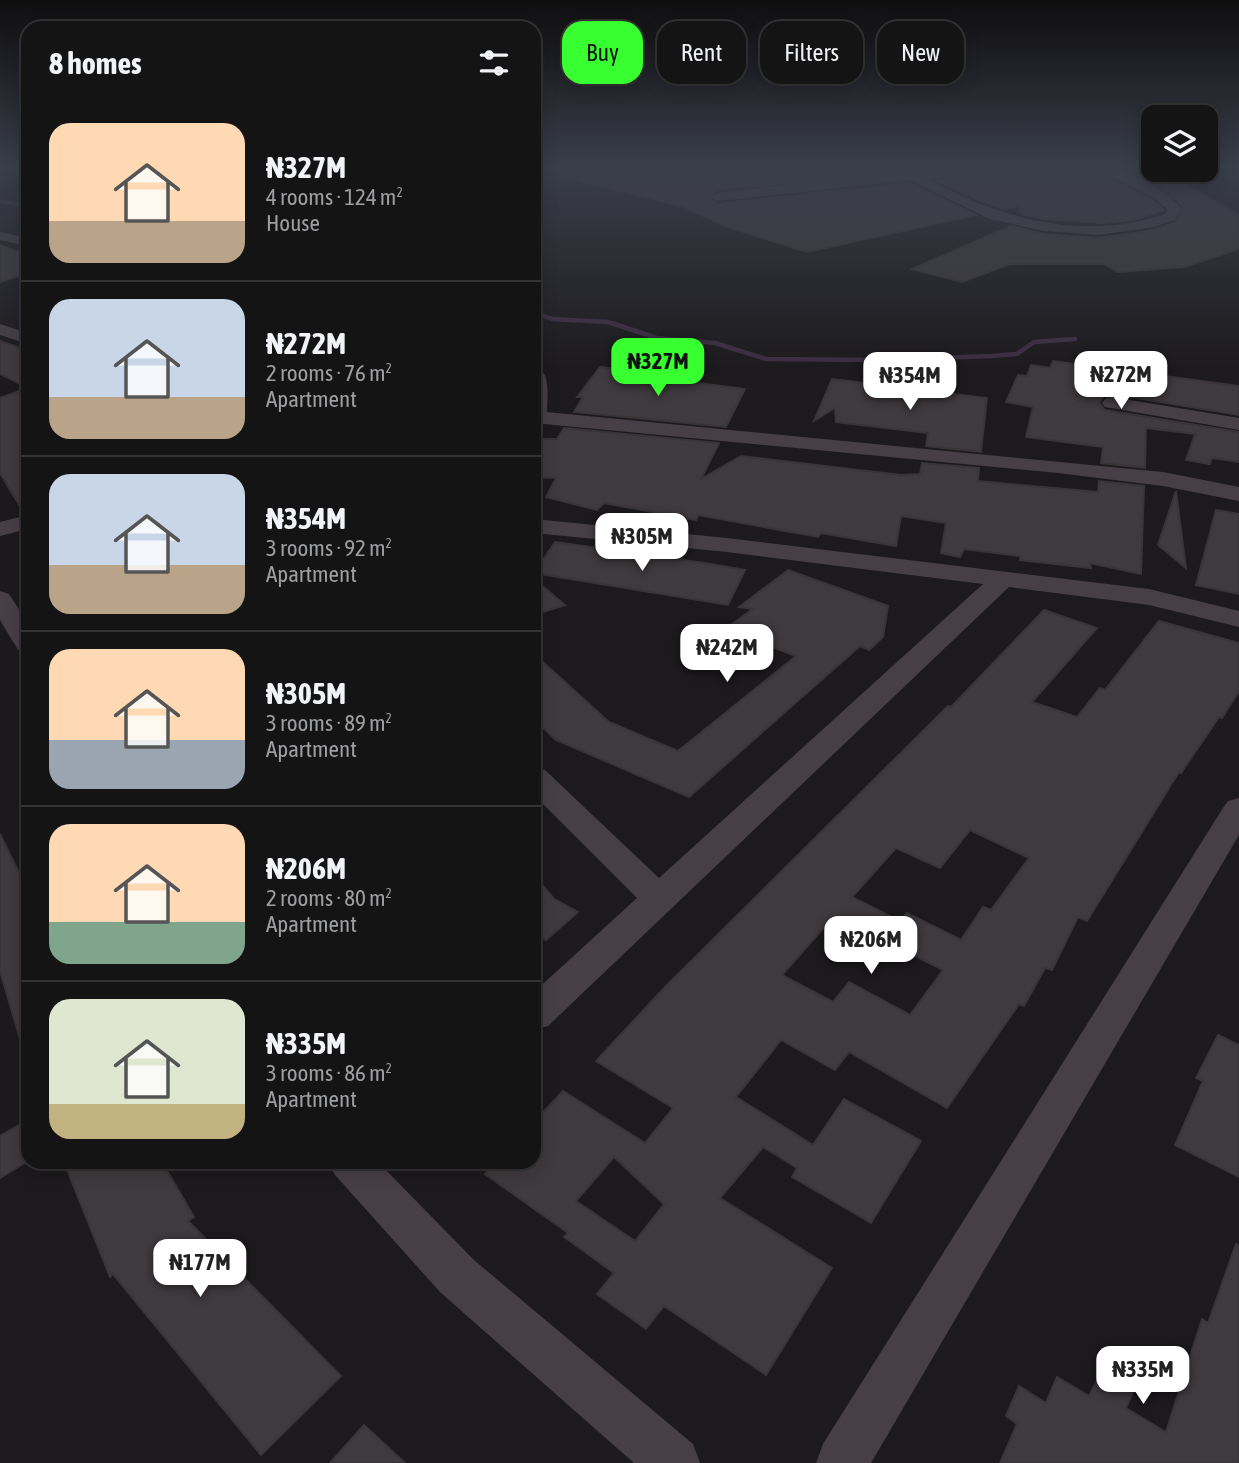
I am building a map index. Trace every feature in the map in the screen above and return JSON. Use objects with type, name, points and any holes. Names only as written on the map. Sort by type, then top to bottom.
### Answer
[{"type":"street","points":[[0,236],[21,240]]},
{"type":"street","points":[[0,329],[21,336]]},
{"type":"street","points":[[1112,403],[1239,424]]},
{"type":"street","points":[[541,416],[1058,467],[1163,479],[1239,494]]},
{"type":"street","points":[[0,529],[21,524]]},
{"type":"street","points":[[541,527],[727,545],[1149,597],[1239,619]]},
{"type":"street","points":[[541,1009],[1003,579]]},
{"type":"street","points":[[0,599],[21,633]]},
{"type":"street","points":[[541,784],[659,899]]},
{"type":"street","points":[[842,1463],[1239,808]]},
{"type":"street","points":[[364,1169],[457,1276],[674,1463]]},
{"type":"building","points":[[748,233],[893,233],[807,252]]},
{"type":"building","points":[[994,233],[1099,238],[1131,233],[1239,233],[1239,249],[1184,267],[1118,272],[1104,264],[1010,264],[962,282],[912,269]]},
{"type":"building","points":[[0,245],[21,252],[21,275],[0,282]]},
{"type":"building","points":[[0,341],[21,348],[21,384],[0,374]]},
{"type":"building","points":[[1053,361],[1239,386],[1239,415],[1112,394],[1104,396],[1099,403],[1105,410],[1239,432],[1239,462],[1212,458],[1210,464],[1186,460],[1195,434],[1146,428],[1145,468],[1101,463],[1103,447],[1026,437],[1033,407],[1006,402],[1018,375],[1027,376],[1031,365],[1050,368]]},
{"type":"building","points":[[600,367],[694,378],[691,382],[745,389],[726,427],[574,412],[583,397],[577,397]]},
{"type":"building","points":[[832,379],[987,398],[981,452],[926,446],[928,433],[836,422],[835,408],[814,421]]},
{"type":"building","points":[[21,390],[21,508],[0,473],[0,398]]},
{"type":"building","points":[[564,428],[719,443],[701,479],[741,456],[901,475],[920,474],[922,463],[979,468],[978,481],[1098,492],[1099,481],[1144,486],[1141,574],[1090,563],[1091,568],[1020,560],[1020,556],[964,549],[960,557],[941,553],[946,523],[901,516],[896,546],[821,533],[818,537],[698,515],[696,520],[604,503],[597,510],[546,497],[556,478],[541,477],[541,439],[557,439]]},
{"type":"building","points":[[1176,491],[1186,568],[1158,545]]},
{"type":"building","points":[[1216,510],[1239,514],[1239,594],[1196,585]]},
{"type":"building","points":[[555,542],[745,570],[728,605],[541,574],[541,563]]},
{"type":"building","points":[[788,570],[888,606],[883,637],[869,650],[860,646],[689,797],[556,740],[541,726],[541,660],[609,722],[678,751],[796,656],[725,629],[753,609],[739,607]]},
{"type":"building","points":[[541,585],[565,605],[541,613]]},
{"type":"building","points":[[1044,610],[1097,628],[1032,702],[1077,717],[1100,688],[1105,690],[1159,621],[1239,643],[1239,691],[1222,718],[1219,717],[1181,773],[1179,772],[1087,921],[1078,917],[1052,970],[1045,968],[1024,1006],[1019,1004],[947,1108],[849,1052],[835,1070],[781,1040],[736,1097],[813,1145],[844,1099],[921,1141],[871,1223],[792,1177],[797,1168],[763,1147],[720,1198],[832,1268],[766,1375],[664,1306],[646,1329],[597,1294],[614,1273],[564,1237],[568,1233],[485,1174],[490,1169],[541,1169],[541,1115],[563,1091],[645,1143],[673,1108],[596,1061],[664,988],[948,706],[951,707]],"holes":[[[970,830],[1029,858],[991,910],[983,907],[961,940],[907,913],[900,921],[852,897],[896,848],[940,868]],[[826,925],[867,946],[876,936],[943,970],[910,1015],[849,982],[833,1002],[782,975]],[[614,1157],[664,1204],[635,1241],[576,1201]]]},
{"type":"building","points":[[0,834],[21,877],[21,1043],[0,971]]},
{"type":"building","points":[[541,883],[554,899],[578,912],[546,940],[541,937]]},
{"type":"building","points":[[1218,1035],[1239,1045],[1239,1177],[1175,1145],[1203,1081],[1196,1078]]},
{"type":"building","points":[[21,1124],[21,1165],[0,1178],[0,1136]]},
{"type":"building","points":[[67,1169],[166,1169],[194,1217],[188,1221],[341,1376],[261,1455],[113,1274],[110,1277]]},
{"type":"building","points":[[1236,1244],[1239,1245],[1239,1463],[1000,1463],[1017,1424],[1006,1416],[1019,1386],[1046,1403],[1057,1377],[1089,1396],[1112,1352],[1142,1372],[1126,1408],[1166,1432],[1202,1319],[1208,1323]]},
{"type":"building","points":[[364,1425],[405,1463],[330,1463]]},
{"type":"waterway","points":[[541,315],[552,319],[608,322],[657,338],[715,343],[766,359],[877,360],[992,356],[1017,354],[1034,342],[1075,339]]}]
